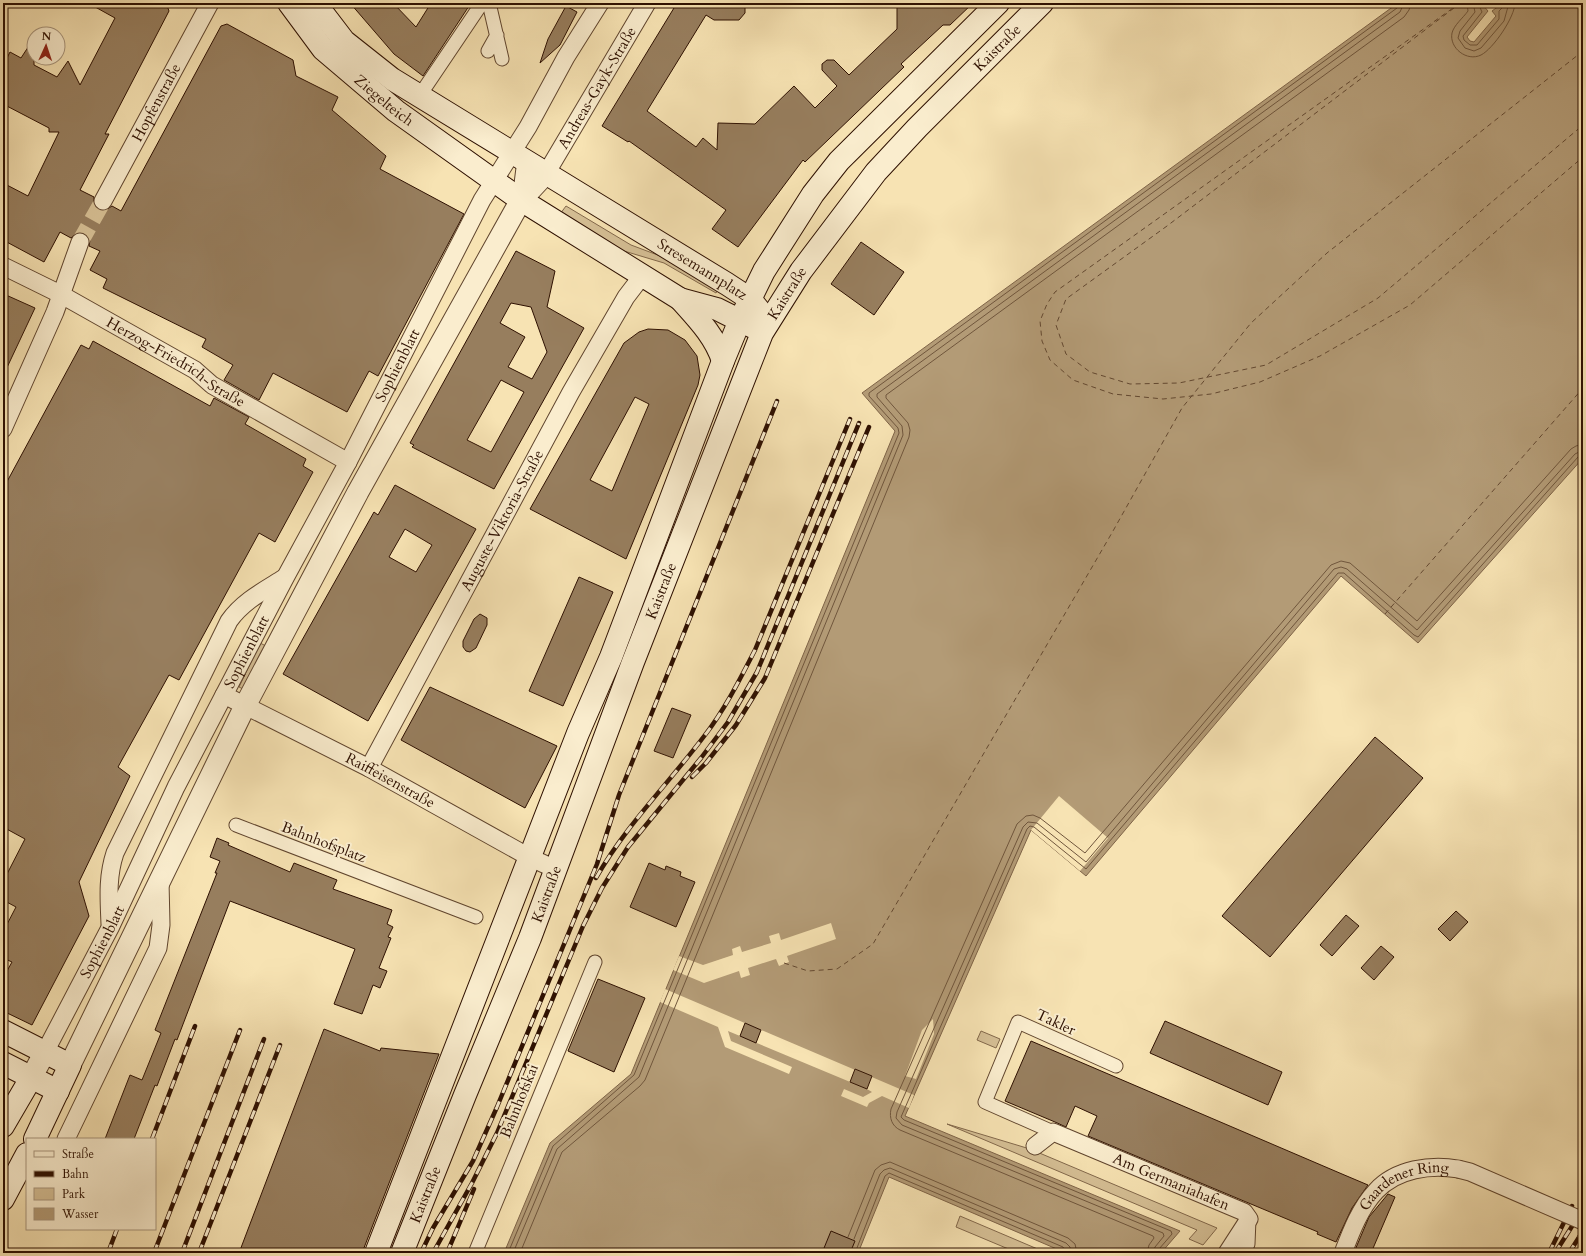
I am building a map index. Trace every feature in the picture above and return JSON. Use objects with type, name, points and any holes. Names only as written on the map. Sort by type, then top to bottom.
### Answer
[{"type":"main road","name":"Ziegelteich","points":[[289,3],[323,49],[396,111],[521,200]]},
{"type":"main road","name":"Ziegelteich","points":[[315,3],[344,41],[392,79],[546,172]]},
{"type":"main road","name":"Kaistraße","points":[[376,1253],[581,726],[611,657],[723,361],[750,299],[771,259],[809,200],[839,161],[998,3]]},
{"type":"main road","name":"Kaistraße","points":[[402,1253],[530,938],[633,662],[762,333],[801,271],[876,172],[917,128],[1042,3]]},
{"type":"main road","name":"Stresemannplatz","points":[[546,172],[750,299],[760,313],[762,333]]},
{"type":"main road","name":"Stresemannplatz","points":[[521,200],[680,299],[712,307],[740,320],[762,333]]},
{"type":"main road","name":"Stresemannplatz","points":[[680,299],[711,335],[718,347],[723,361]]},
{"type":"main road","points":[[3,1031],[70,1065]]},
{"type":"main road","points":[[3,1063],[58,1091]]},
{"type":"main road","name":"Sophienblatt","points":[[35,1138],[70,1065]]},
{"type":"main road","name":"Sophienblatt","points":[[3,1126],[31,1078]]},
{"type":"main road","points":[[14,1185],[26,1156]]},
{"type":"street","name":"Hopfenstraße","points":[[102,201],[210,3]]},
{"type":"street","points":[[420,95],[482,3]]},
{"type":"street","points":[[490,3],[502,59]]},
{"type":"street","points":[[521,200],[520,156],[566,57],[600,3]]},
{"type":"street","name":"Andreas-Gayk-Straße","points":[[546,172],[647,3]]},
{"type":"street","points":[[488,51],[497,35]]},
{"type":"street","name":"Sophienblatt","points":[[31,1078],[111,926],[149,842],[224,694],[348,462],[482,200],[494,181],[520,156]]},
{"type":"street","name":"Sophienblatt","points":[[70,1065],[246,704],[358,492],[521,200],[546,172]]},
{"type":"street","points":[[3,429],[55,312],[60,294],[80,242]]},
{"type":"street","name":"Herzog-Friedrich-Straße","points":[[3,266],[60,294],[195,370],[212,385],[348,462]]},
{"type":"street","name":"Auguste-Viktoria-Straße","points":[[369,768],[571,392],[626,297],[642,276]]},
{"type":"street","points":[[111,926],[109,879],[111,864],[151,778],[229,621],[236,611],[250,600],[285,578]]},
{"type":"street","name":"Raiffeisenstraße","points":[[224,694],[369,768],[530,857],[555,869]]},
{"type":"street","name":"Bahnhofsplatz","points":[[236,825],[476,917]]},
{"type":"street","points":[[68,1136],[158,948],[161,925],[160,878]]},
{"type":"street","name":"Bahnhofskai","points":[[475,1253],[595,962]]},
{"type":"street","name":"Takler","points":[[984,1102],[1018,1022],[1116,1066]]},
{"type":"street","name":"Am Germaniahafen","points":[[984,1102],[1244,1212],[1249,1219]]},
{"type":"street","points":[[1035,1146],[1053,1132]]},
{"type":"street","name":"Gaardener Ring","points":[[1344,1250],[1364,1208],[1376,1190],[1397,1176],[1413,1170],[1434,1166],[1450,1167],[1470,1172],[1583,1221]]},
{"type":"street","points":[[1227,1253],[1249,1219]]},
{"type":"street","points":[[1243,1253],[1248,1244],[1249,1219]]},
{"type":"green space","points":[[566,206],[631,245],[663,257],[718,289],[716,293],[664,263],[614,248],[560,214]]},
{"type":"green space","points":[[260,643],[266,646],[245,690],[239,687]]},
{"type":"green space","points":[[981,1031],[1000,1039],[996,1048],[977,1040]]},
{"type":"green space","points":[[947,1124],[1030,1149],[1217,1228],[1203,1245],[1189,1239],[1197,1230]]},
{"type":"green space","points":[[960,1216],[1047,1253],[1018,1253],[956,1227]]},
{"type":"water","points":[[1398,3],[1481,3],[1488,11],[1467,37],[1470,41],[1474,42],[1496,16],[1492,11],[1503,3],[1583,3],[1583,458],[1418,643],[1341,576],[1086,876],[1031,830],[905,1116],[1180,1231],[1161,1253],[1066,1253],[889,1177],[858,1253],[504,1253],[550,1143],[631,1074],[895,431],[862,393]]},
{"type":"pier","points":[[1059,796],[1108,838],[1080,871],[1031,830]]},
{"type":"pier","points":[[831,923],[836,939],[787,956],[789,962],[779,966],[776,959],[748,968],[750,975],[741,978],[739,971],[704,983],[673,970],[679,956],[703,965],[733,955],[732,949],[740,946],[742,952],[771,943],[769,936],[779,933],[781,940]]},
{"type":"pier","points":[[665,989],[914,1095],[909,1108],[882,1096],[869,1103],[867,1107],[841,1096],[844,1089],[863,1097],[872,1092],[728,1031],[731,1041],[792,1067],[789,1074],[725,1047],[718,1027],[660,1002]]},
{"type":"pier","points":[[933,1019],[934,1034],[916,1079],[905,1076],[922,1030]]},
{"type":"building","points":[[88,3],[166,3],[169,11],[105,134],[109,134],[80,190],[94,197],[94,206],[98,210],[104,211],[112,206],[121,211],[221,26],[227,24],[293,60],[296,76],[338,97],[332,110],[386,156],[380,169],[464,214],[378,376],[369,371],[347,412],[273,373],[259,400],[224,380],[233,365],[202,347],[206,339],[103,288],[107,279],[90,270],[100,251],[89,246],[90,240],[84,233],[78,232],[71,238],[60,232],[44,262],[3,240],[3,183],[28,196],[59,132],[49,132],[49,128],[3,104],[3,57],[7,58],[10,52],[21,58],[26,50],[26,66],[36,66],[57,77],[68,61],[80,85],[115,18]]},
{"type":"building","points":[[350,3],[393,3],[416,27],[431,3],[471,3],[423,76],[394,54]]},
{"type":"building","points":[[677,3],[745,3],[745,13],[739,20],[714,20],[706,15],[647,111],[696,147],[703,138],[717,150],[718,123],[755,124],[794,86],[815,108],[837,86],[822,70],[822,64],[827,60],[834,60],[849,75],[897,29],[897,3],[973,3],[950,25],[943,25],[901,64],[904,67],[805,162],[803,160],[738,247],[712,229],[726,210],[629,141],[628,142],[602,126]]},
{"type":"building","points":[[566,6],[577,12],[560,45],[540,63],[548,39]]},
{"type":"building","points":[[861,242],[904,272],[874,315],[831,284]]},
{"type":"building","points":[[516,251],[555,271],[547,307],[584,328],[494,489],[412,447],[414,445],[410,443]],"holes":[[[511,303],[531,307],[547,352],[532,379],[508,367],[525,337],[500,323]],[[501,380],[524,392],[491,452],[467,440]]]},
{"type":"building","points":[[6,295],[35,308],[3,376],[3,302]]},
{"type":"building","points":[[648,329],[668,330],[685,340],[697,356],[700,375],[698,385],[626,559],[530,509],[624,343],[639,332]],"holes":[[[635,397],[649,404],[612,491],[590,480]]]},
{"type":"building","points":[[93,341],[210,406],[214,398],[249,417],[245,424],[306,459],[303,466],[313,472],[275,542],[259,533],[179,680],[169,675],[118,767],[130,776],[79,882],[89,916],[32,1025],[3,1011],[3,978],[12,962],[3,958],[3,932],[16,907],[3,900],[3,872],[7,874],[25,839],[3,827],[3,489],[81,345],[89,349]]},
{"type":"building","points":[[395,485],[476,529],[368,721],[283,674],[374,512],[378,515]],"holes":[[[405,529],[432,545],[416,572],[389,557]]]},
{"type":"building","points":[[579,577],[613,592],[563,706],[529,691]]},
{"type":"building","points":[[480,614],[487,618],[487,625],[476,648],[470,652],[466,651],[463,647],[463,641],[474,619]]},
{"type":"building","points":[[430,687],[557,746],[525,808],[401,740]]},
{"type":"building","points":[[672,708],[691,715],[673,758],[654,751]]},
{"type":"building","points":[[1375,737],[1423,778],[1270,957],[1222,916]]},
{"type":"building","points":[[217,838],[229,843],[228,845],[290,872],[294,863],[337,880],[333,889],[392,910],[387,924],[393,927],[388,937],[391,938],[379,968],[387,971],[380,988],[373,985],[362,1014],[334,1004],[355,949],[230,901],[177,1040],[175,1039],[134,1138],[105,1138],[130,1075],[142,1080],[161,1033],[155,1030],[217,873],[215,873],[220,861],[210,857]]},
{"type":"building","points":[[649,863],[665,870],[666,866],[681,872],[680,876],[695,882],[676,927],[630,907]]},
{"type":"building","points":[[1456,911],[1468,922],[1450,941],[1438,929]]},
{"type":"building","points":[[1346,915],[1359,926],[1332,956],[1320,945]]},
{"type":"building","points":[[1381,946],[1394,957],[1374,980],[1361,968]]},
{"type":"building","points":[[598,979],[645,998],[614,1072],[568,1051]]},
{"type":"building","points":[[1165,1021],[1282,1072],[1268,1105],[1150,1053]]},
{"type":"building","points":[[745,1023],[761,1030],[756,1043],[740,1036]]},
{"type":"building","points":[[324,1029],[380,1051],[381,1048],[439,1054],[362,1253],[239,1253]]},
{"type":"building","points":[[1031,1041],[1368,1185],[1352,1208],[1336,1242],[1317,1234],[1318,1232],[1088,1136],[1097,1116],[1075,1106],[1066,1127],[1005,1101]]},
{"type":"building","points":[[855,1069],[872,1076],[867,1089],[850,1082]]},
{"type":"building","points":[[1388,1194],[1395,1197],[1371,1253],[1362,1253],[1355,1250],[1369,1217]]},
{"type":"building","points":[[831,1231],[855,1241],[850,1253],[822,1253]]},
{"type":"ferry route","points":[[1460,3],[1055,292],[1047,304],[1040,321],[1042,341],[1050,360],[1073,380],[1113,394],[1163,399],[1211,394],[1260,382],[1320,356],[1410,305],[1583,157]]},
{"type":"ferry route","points":[[1454,8],[1167,226],[1066,299],[1056,325],[1066,354],[1090,372],[1130,384],[1179,383],[1266,365],[1378,298],[1583,125]]},
{"type":"ferry route","points":[[784,963],[808,971],[837,969],[873,944],[1113,531],[1182,408],[1251,323],[1327,253],[1583,51]]},
{"type":"ferry route","points":[[1385,614],[1583,388]]},
{"type":"tunnel","points":[[80,242],[103,201]]},
{"type":"railway","points":[[421,1253],[433,1228],[473,1161],[497,1107],[597,864],[619,795],[777,401]]},
{"type":"railway","points":[[596,878],[634,822],[705,735],[732,694],[755,650],[850,419]]},
{"type":"railway","points":[[433,1253],[472,1183],[497,1133],[583,926],[602,888],[628,847],[701,758],[728,722],[757,672],[859,423]]},
{"type":"railway","points":[[692,777],[706,763],[736,725],[765,678],[869,427]]},
{"type":"railway","points":[[152,1138],[195,1026]]},
{"type":"railway","points":[[154,1253],[240,1030]]},
{"type":"railway","points":[[182,1253],[264,1039]]},
{"type":"railway","points":[[199,1253],[280,1045]]},
{"type":"railway","points":[[447,1253],[474,1189]]},
{"type":"railway","points":[[1549,1253],[1572,1206]]},
{"type":"railway","points":[[1555,1253],[1583,1209]]},
{"type":"railway","points":[[108,1253],[117,1230]]},
{"type":"railway","points":[[1569,1253],[1583,1231]]}]
